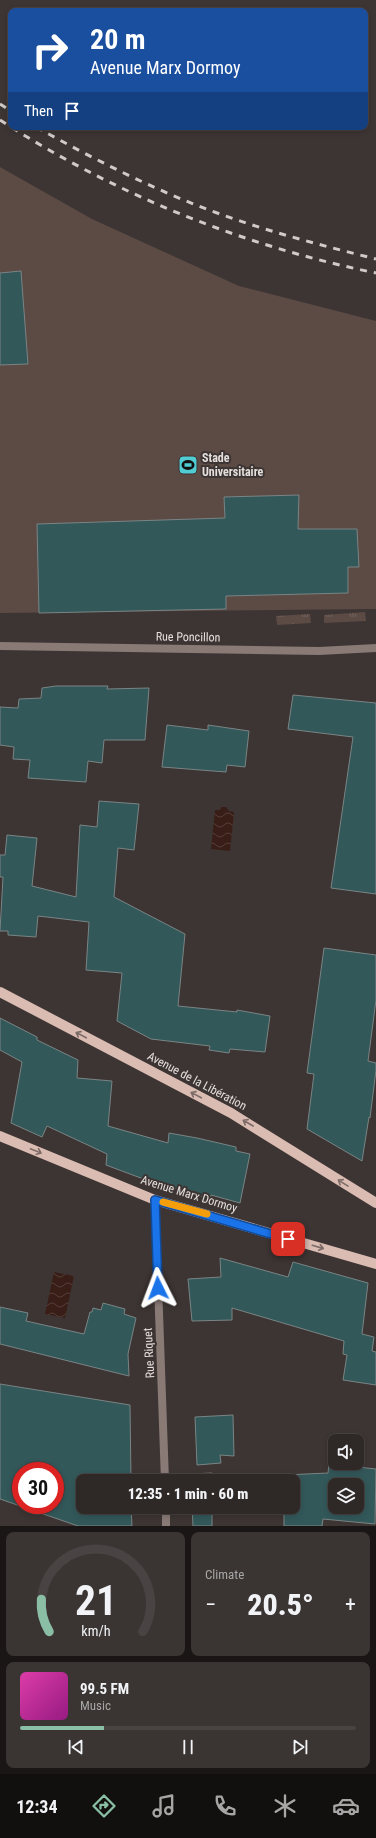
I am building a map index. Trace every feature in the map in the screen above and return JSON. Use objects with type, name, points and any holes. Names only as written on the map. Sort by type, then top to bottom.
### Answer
[{"type":"main road","name":"Avenue de la Libération","points":[[0,992],[231,1113],[376,1203]]},
{"type":"main road","name":"Avenue Marx Dormoy","points":[[0,1136],[155,1200],[376,1264]]},
{"type":"street","name":"Rue Poncillon","points":[[0,646],[319,650],[376,648]]},
{"type":"street","name":"Rue Riquet","points":[[155,1200],[165,1474]]},
{"type":"street","points":[[166,1514],[166,1526]]},
{"type":"green space","name":"Stade Universitaire","points":[[0,167],[92,219],[239,286],[376,321],[376,609],[0,613]]},
{"type":"green space","points":[[365,612],[366,621],[324,623],[324,615]]},
{"type":"green space","points":[[310,614],[311,623],[277,625],[276,616]]},
{"type":"water","points":[[221,807],[226,807],[229,811],[234,812],[230,851],[211,849],[215,810],[220,810]]},
{"type":"water","points":[[54,1272],[74,1276],[65,1318],[45,1314]]},
{"type":"building","points":[[21,271],[28,364],[0,365],[0,273]]},
{"type":"building","points":[[299,495],[298,529],[357,529],[359,567],[348,567],[348,593],[226,596],[226,609],[39,613],[37,524],[225,518],[224,497]]},
{"type":"building","points":[[56,686],[108,686],[107,689],[149,688],[145,740],[104,740],[102,763],[88,761],[86,782],[28,778],[30,760],[13,759],[14,747],[0,745],[0,707],[18,708],[19,699],[41,698],[42,688]]},
{"type":"building","points":[[293,695],[376,703],[376,894],[331,888],[353,737],[288,729]]},
{"type":"building","points":[[167,725],[208,730],[208,725],[249,731],[245,767],[227,765],[226,772],[162,767]]},
{"type":"building","points":[[99,801],[139,804],[134,850],[118,848],[114,897],[185,934],[178,1006],[237,1012],[237,1010],[270,1016],[265,1052],[230,1049],[229,1053],[209,1050],[210,1046],[151,1039],[117,1021],[122,973],[86,970],[89,922],[38,916],[36,937],[8,935],[8,931],[0,931],[3,877],[0,877],[0,855],[5,855],[7,835],[37,838],[32,886],[76,897],[80,825],[97,827]]},
{"type":"building","points":[[324,948],[376,955],[376,1000],[368,1061],[376,1063],[376,1070],[370,1118],[369,1117],[362,1161],[307,1129],[314,1074],[307,1073]]},
{"type":"building","points":[[0,1018],[37,1037],[37,1040],[78,1060],[77,1078],[112,1081],[108,1126],[168,1143],[169,1133],[197,1138],[236,1147],[236,1151],[250,1154],[240,1203],[211,1195],[210,1199],[138,1177],[106,1165],[107,1154],[47,1126],[42,1137],[11,1123],[22,1062],[0,1050]]},
{"type":"building","points":[[220,1258],[288,1277],[293,1262],[368,1283],[362,1334],[374,1337],[372,1351],[376,1352],[376,1385],[343,1380],[347,1355],[343,1354],[344,1341],[232,1308],[232,1320],[192,1321],[188,1279],[221,1277]]},
{"type":"building","points":[[103,1303],[125,1309],[124,1314],[136,1318],[128,1354],[129,1376],[0,1344],[0,1307],[28,1313],[26,1321],[84,1334],[90,1312],[92,1312],[93,1308],[101,1310]]},
{"type":"building","points":[[0,1384],[130,1405],[131,1474],[76,1474],[76,1514],[131,1514],[132,1526],[78,1526],[43,1514],[64,1514],[64,1462],[12,1462],[12,1503],[0,1499]]},
{"type":"building","points":[[233,1415],[234,1456],[220,1455],[221,1463],[197,1465],[195,1417]]},
{"type":"building","points":[[364,1468],[376,1469],[375,1524],[323,1519],[322,1526],[284,1526],[284,1514],[300,1514],[300,1474],[328,1473],[328,1470],[364,1470]]},
{"type":"building","points":[[212,1473],[212,1474],[191,1474]]},
{"type":"building","points":[[192,1514],[212,1514],[212,1526],[193,1526]]},
{"type":"railway","points":[[0,104],[8,109]]},
{"type":"railway","points":[[0,120],[8,125]]},
{"type":"railway","points":[[16,130],[43,147],[88,171],[134,194],[181,214],[277,248],[326,262],[376,273]]},
{"type":"railway","points":[[42,130],[115,169],[196,205],[263,228],[376,259]]},
{"type":"slow traffic","points":[[163,1202],[207,1214]]},
{"type":"place","name":"Stade Universitaire","points":[[188,465]]},
{"type":"route","points":[[158,1288],[155,1200],[288,1239]]}]
